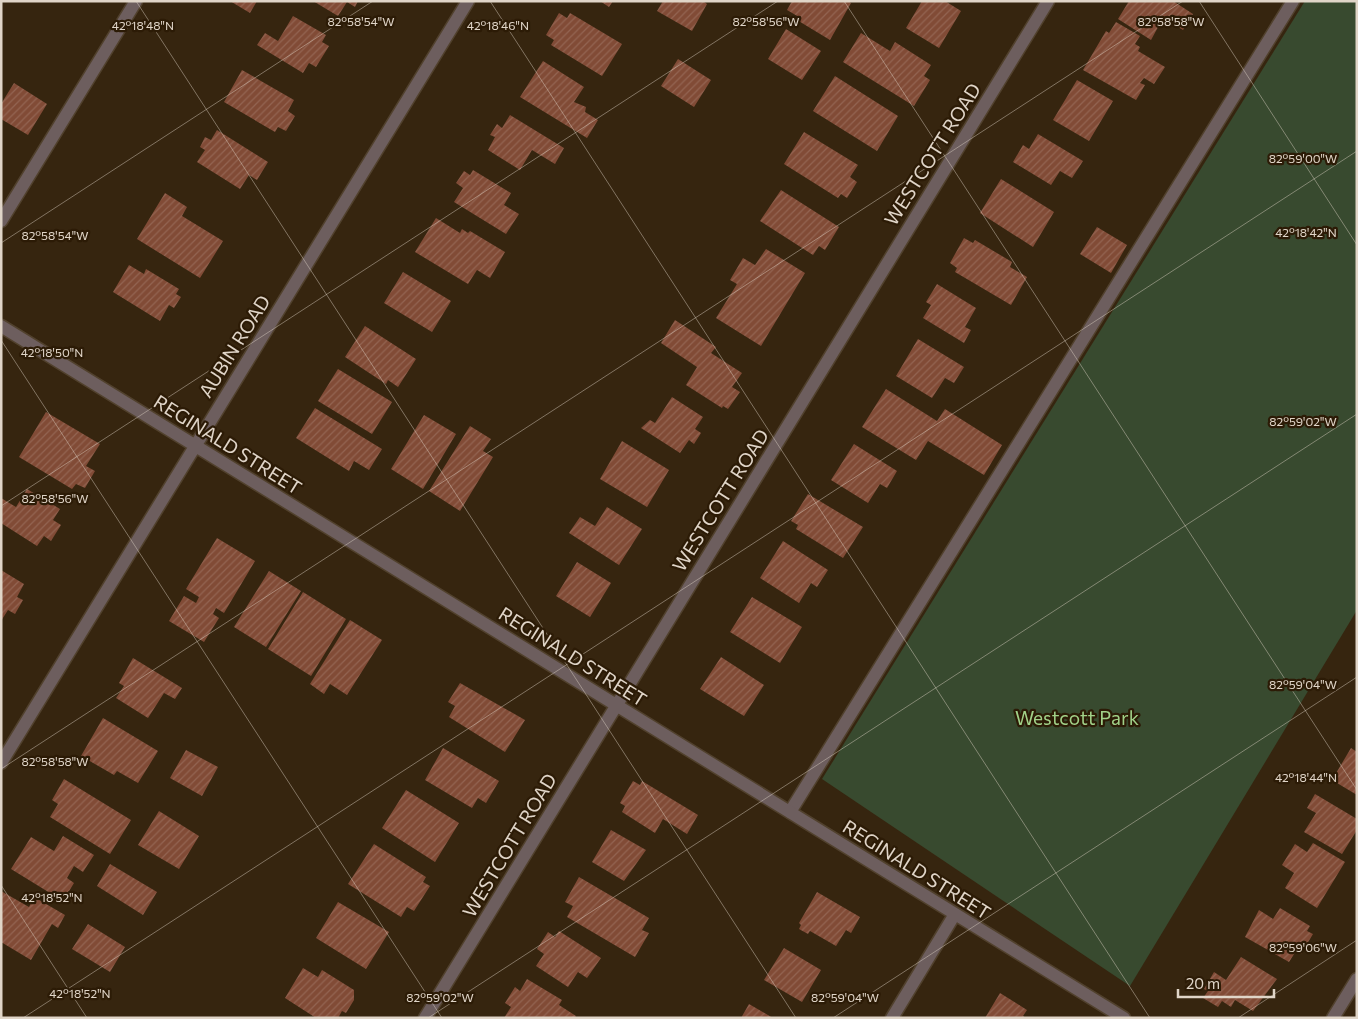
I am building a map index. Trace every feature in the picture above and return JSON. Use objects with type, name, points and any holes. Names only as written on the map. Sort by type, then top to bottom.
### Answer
[{"type":"street","points":[[1,221],[136,1]]},
{"type":"street","name":"AUBIN ROAD","points":[[1,763],[468,1]]},
{"type":"street","name":"WESTCOTT ROAD","points":[[425,1018],[1048,1]]},
{"type":"street","points":[[790,812],[1293,1]]},
{"type":"street","name":"REGINALD STREET","points":[[1,326],[1124,1018]]},
{"type":"street","points":[[892,1018],[955,914]]},
{"type":"street","points":[[1333,1018],[1357,979]]},
{"type":"green space","name":"Westcott Park","points":[[1305,1],[1357,1],[1357,610],[1130,986],[822,779]]},
{"type":"building","points":[[230,1],[257,1],[250,13]]},
{"type":"building","points":[[313,1],[358,1],[355,7],[347,2],[338,16]]},
{"type":"building","points":[[600,1],[613,1],[609,7]]},
{"type":"building","points":[[663,1],[703,1],[707,4],[692,31],[657,11]]},
{"type":"building","points":[[792,1],[848,1],[851,3],[830,40],[797,20],[799,17],[787,10]]},
{"type":"building","points":[[922,1],[945,1],[961,11],[939,48],[906,28]]},
{"type":"building","points":[[1129,1],[1173,1],[1193,14],[1183,30],[1163,18],[1151,40],[1118,19]]},
{"type":"building","points":[[559,13],[567,18],[570,13],[622,44],[602,76],[551,45],[554,40],[546,35]]},
{"type":"building","points":[[293,16],[326,35],[322,42],[329,46],[316,67],[309,63],[303,73],[257,45],[265,33],[278,41]]},
{"type":"building","points":[[1116,22],[1140,36],[1135,44],[1140,47],[1138,51],[1165,67],[1154,84],[1144,78],[1140,83],[1145,85],[1136,100],[1083,70],[1106,31],[1109,33]]},
{"type":"building","points":[[786,29],[821,51],[802,80],[768,59]]},
{"type":"building","points":[[861,33],[890,51],[895,42],[931,65],[924,76],[930,80],[914,106],[843,62]]},
{"type":"building","points":[[678,59],[711,80],[694,107],[661,86]]},
{"type":"building","points":[[543,61],[584,87],[574,102],[586,107],[585,112],[598,120],[587,138],[520,97]]},
{"type":"building","points":[[242,70],[294,100],[288,111],[295,116],[286,131],[278,127],[275,132],[224,102]]},
{"type":"building","points":[[835,76],[898,116],[877,151],[813,111]]},
{"type":"building","points":[[1077,80],[1113,101],[1089,141],[1053,120]]},
{"type":"building","points":[[14,83],[47,104],[28,135],[1,119],[1,104]]},
{"type":"building","points":[[510,115],[564,148],[555,164],[532,150],[520,170],[488,150],[495,137],[490,135],[497,124],[502,128]]},
{"type":"building","points":[[217,130],[268,162],[257,180],[249,175],[240,189],[197,162],[205,150],[200,147],[205,137],[211,140]]},
{"type":"building","points":[[804,132],[858,165],[850,177],[857,182],[847,198],[841,194],[838,198],[784,164]]},
{"type":"building","points":[[1038,134],[1083,161],[1072,178],[1060,171],[1051,185],[1013,162],[1023,145],[1029,149]]},
{"type":"building","points":[[473,170],[511,193],[504,205],[519,214],[506,234],[454,202],[463,188],[456,183],[464,171],[470,175]]},
{"type":"building","points":[[1001,179],[1054,212],[1033,247],[980,213]]},
{"type":"building","points":[[781,190],[839,227],[825,250],[819,246],[813,255],[760,221]]},
{"type":"building","points":[[165,193],[187,207],[182,216],[223,241],[200,278],[137,239]]},
{"type":"building","points":[[436,218],[460,233],[462,229],[468,233],[470,231],[505,252],[490,278],[477,270],[468,284],[415,252]]},
{"type":"building","points":[[1097,227],[1127,245],[1111,273],[1080,254]]},
{"type":"building","points":[[964,238],[973,243],[975,240],[1012,262],[1010,267],[1027,277],[1011,305],[955,272],[957,268],[950,263]]},
{"type":"building","points":[[766,249],[805,273],[761,346],[716,318],[737,284],[730,280],[743,258],[755,265]]},
{"type":"building","points":[[129,265],[144,274],[146,269],[179,289],[176,294],[181,297],[174,308],[169,305],[160,321],[113,292]]},
{"type":"building","points":[[403,272],[451,301],[432,332],[384,303]]},
{"type":"building","points":[[937,284],[976,308],[965,327],[971,330],[964,343],[923,318],[931,305],[926,302]]},
{"type":"building","points":[[675,320],[716,347],[711,353],[742,373],[732,387],[740,392],[728,409],[723,406],[722,408],[686,385],[697,367],[661,343]]},
{"type":"building","points":[[365,326],[416,359],[398,387],[388,380],[386,384],[345,357]]},
{"type":"building","points":[[918,339],[964,367],[954,383],[945,378],[932,398],[896,376]]},
{"type":"building","points":[[338,369],[392,402],[372,434],[318,401]]},
{"type":"building","points":[[886,389],[937,421],[945,409],[1002,445],[984,475],[928,441],[916,460],[862,427]]},
{"type":"building","points":[[672,397],[703,417],[695,429],[701,433],[694,444],[689,440],[680,453],[641,428],[650,420],[655,423]]},
{"type":"building","points":[[315,408],[382,449],[369,470],[354,461],[349,471],[296,438]]},
{"type":"building","points":[[46,412],[100,444],[86,466],[95,471],[85,488],[76,484],[72,489],[19,457]]},
{"type":"building","points":[[424,415],[456,434],[423,489],[391,469]]},
{"type":"building","points":[[470,426],[491,439],[483,451],[493,457],[460,511],[429,491]]},
{"type":"building","points":[[622,441],[669,470],[647,507],[600,479]]},
{"type":"building","points":[[854,444],[897,471],[887,488],[880,484],[868,503],[831,480]]},
{"type":"building","points":[[27,489],[60,509],[53,520],[61,525],[51,541],[44,536],[37,546],[1,523],[1,498],[16,507]]},
{"type":"building","points":[[808,494],[863,527],[843,558],[796,529],[798,525],[791,521]]},
{"type":"building","points":[[607,507],[642,529],[619,565],[569,533],[580,517],[595,526]]},
{"type":"building","points":[[217,538],[255,561],[224,613],[216,608],[213,614],[219,618],[204,642],[169,621],[184,596],[196,603],[199,597],[186,589]]},
{"type":"building","points":[[783,541],[828,570],[817,587],[811,583],[799,603],[760,578]]},
{"type":"building","points":[[577,562],[611,583],[590,617],[556,596]]},
{"type":"building","points":[[1,570],[24,584],[17,597],[23,600],[15,614],[8,610],[1,621]]},
{"type":"building","points":[[269,571],[301,591],[266,647],[234,627]]},
{"type":"building","points":[[303,592],[346,619],[311,676],[268,649]]},
{"type":"building","points":[[752,597],[802,627],[780,663],[730,632]]},
{"type":"building","points":[[350,620],[382,640],[347,695],[330,684],[324,694],[310,684]]},
{"type":"building","points":[[721,657],[764,685],[744,716],[700,689]]},
{"type":"building","points":[[133,658],[182,688],[175,699],[164,693],[148,718],[116,698],[124,686],[119,683]]},
{"type":"building","points":[[460,683],[525,720],[505,752],[449,717],[455,706],[448,702]]},
{"type":"building","points":[[103,718],[158,751],[138,783],[117,771],[114,775],[81,756]]},
{"type":"building","points":[[443,748],[499,781],[486,803],[478,798],[472,808],[425,780]]},
{"type":"building","points":[[1351,748],[1357,752],[1357,795],[1332,780]]},
{"type":"building","points":[[186,750],[218,767],[202,796],[170,778]]},
{"type":"building","points":[[64,779],[131,820],[110,854],[50,817],[58,804],[52,800]]},
{"type":"building","points":[[633,781],[640,785],[642,781],[698,815],[687,834],[663,819],[655,833],[622,812],[625,806],[620,803]]},
{"type":"building","points":[[406,790],[459,823],[435,862],[382,828]]},
{"type":"building","points":[[1315,794],[1357,819],[1357,830],[1342,854],[1304,832],[1316,813],[1307,808]]},
{"type":"building","points":[[159,811],[199,836],[179,869],[138,845]]},
{"type":"building","points":[[611,830],[646,850],[624,881],[592,862]]},
{"type":"building","points":[[63,836],[94,855],[83,872],[74,866],[67,878],[74,883],[63,901],[11,869],[31,837],[54,851]]},
{"type":"building","points":[[1313,843],[1345,862],[1317,908],[1285,888],[1294,873],[1282,865],[1295,844],[1307,852]]},
{"type":"building","points":[[374,844],[426,877],[423,882],[430,886],[414,911],[407,907],[401,917],[348,884]]},
{"type":"building","points":[[110,864],[157,892],[143,915],[97,886]]},
{"type":"building","points":[[579,877],[649,918],[642,930],[649,933],[635,957],[567,917],[573,906],[565,902]]},
{"type":"building","points":[[1,891],[29,907],[34,897],[65,915],[58,928],[52,924],[31,960],[1,942]]},
{"type":"building","points":[[817,892],[860,917],[851,933],[846,930],[836,946],[810,931],[808,934],[799,929],[801,925],[799,923]]},
{"type":"building","points":[[338,902],[389,932],[366,969],[316,938]]},
{"type":"building","points":[[1280,908],[1310,926],[1307,931],[1313,934],[1301,954],[1296,951],[1289,962],[1245,937],[1259,910],[1273,919]]},
{"type":"building","points":[[88,924],[125,947],[110,972],[72,949]]},
{"type":"building","points":[[559,931],[601,958],[587,978],[578,972],[568,987],[536,966],[544,954],[537,949],[548,932],[555,937]]},
{"type":"building","points":[[784,948],[821,970],[802,1002],[764,980]]},
{"type":"building","points":[[1241,957],[1277,979],[1253,1011],[1235,1000],[1231,1007],[1222,1001],[1218,1007],[1203,998],[1208,991],[1204,989],[1214,972],[1226,980]]},
{"type":"building","points":[[303,968],[318,977],[322,970],[354,990],[354,1000],[346,1013],[342,1011],[338,1018],[316,1018],[285,998]]},
{"type":"building","points":[[527,979],[562,1000],[559,1005],[576,1016],[575,1018],[504,1018],[511,1007],[505,1003],[515,987],[520,991]]},
{"type":"building","points":[[1000,993],[1027,1010],[1023,1016],[1026,1018],[985,1018]]},
{"type":"building","points":[[749,1004],[773,1018],[741,1018]]}]
